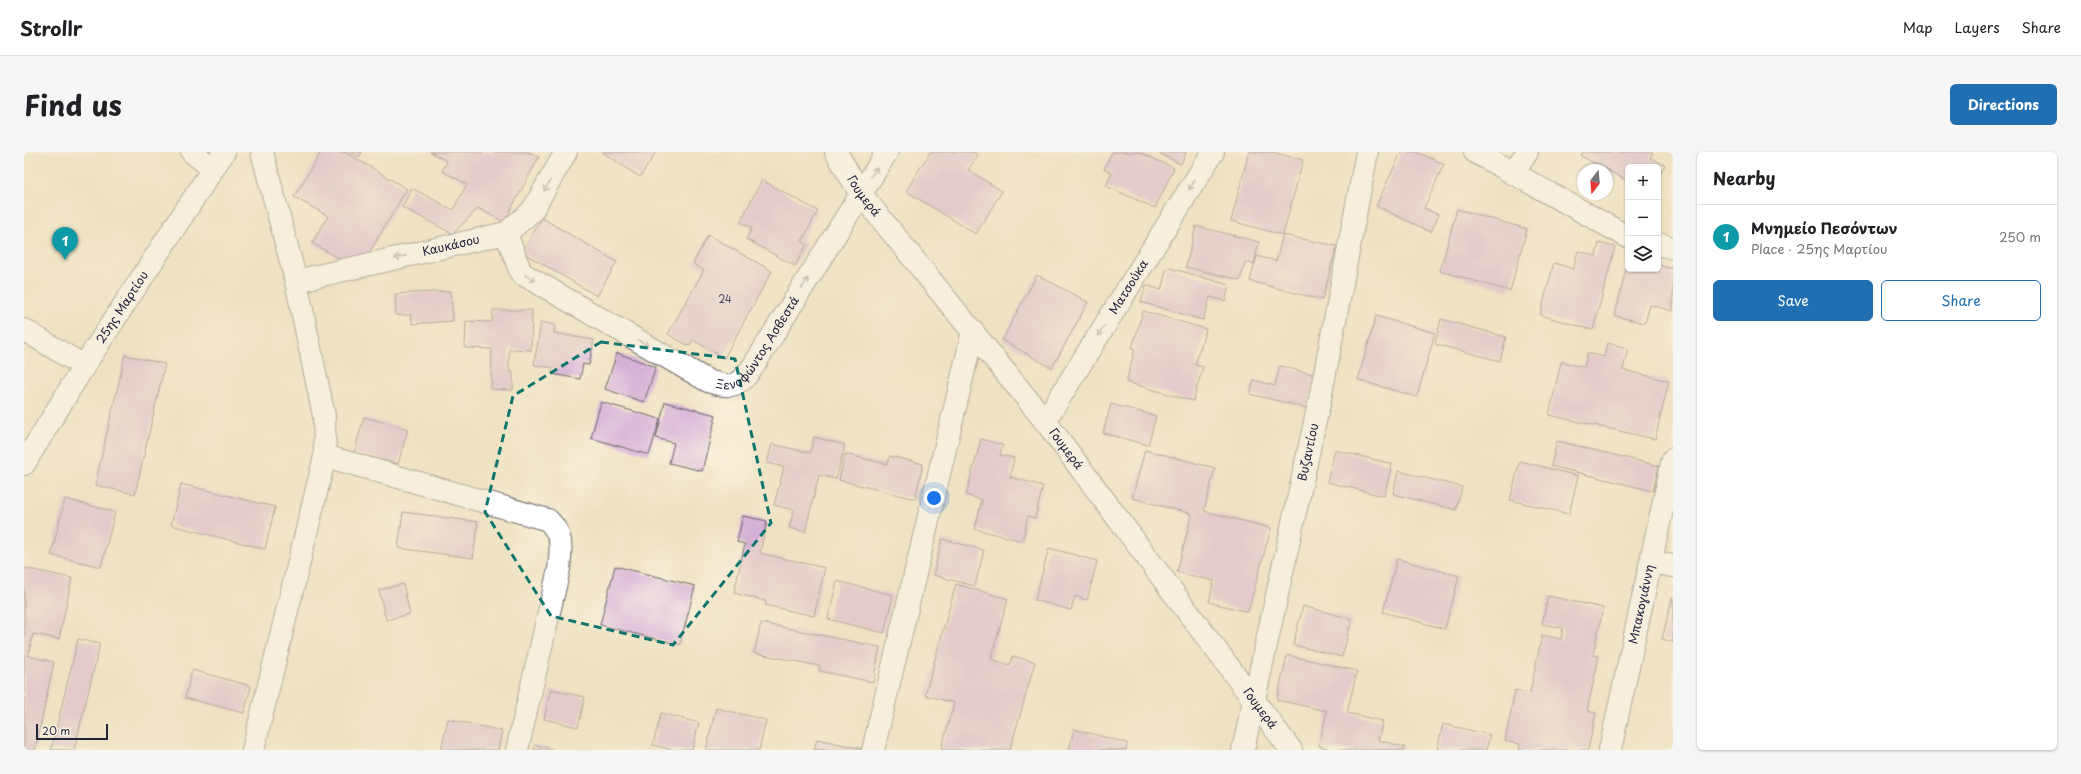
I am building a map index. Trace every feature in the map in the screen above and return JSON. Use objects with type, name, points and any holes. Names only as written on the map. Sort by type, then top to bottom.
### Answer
[{"type":"street","points":[[192,152],[219,160]]},
{"type":"street","points":[[252,750],[325,456],[324,416],[296,281],[262,152]]},
{"type":"street","name":"Καυκάσου","points":[[296,281],[506,233],[532,211],[566,152]]},
{"type":"street","name":"Γουμερά","points":[[836,152],[860,193],[1045,421],[1291,750]]},
{"type":"street","name":"Ξενοφώντος Ασβεστά","points":[[506,233],[521,272],[708,381],[730,386],[737,384],[754,365],[887,152]]},
{"type":"street","name":"Ματσούκα","points":[[1045,421],[1213,152]]},
{"type":"street","name":"Βυζαντίου","points":[[1243,750],[1255,701],[1320,399],[1367,152]]},
{"type":"street","points":[[1476,152],[1626,236]]},
{"type":"street","points":[[1513,174],[1527,152]]},
{"type":"street","name":"25ης Μαρτίου","points":[[24,464],[84,366],[219,160]]},
{"type":"street","points":[[1661,245],[1673,248]]},
{"type":"street","points":[[24,330],[84,366]]},
{"type":"street","points":[[873,750],[973,332]]},
{"type":"street","points":[[325,456],[548,520],[560,534],[561,548],[558,569],[517,750]]},
{"type":"street","name":"Μπακογιάννη","points":[[1610,750],[1652,562],[1673,459]]},
{"type":"street","points":[[1652,562],[1673,566]]},
{"type":"highlighted area","points":[[601,342],[735,359],[771,523],[673,645],[551,616],[485,512],[513,396]]},
{"type":"building","points":[[321,152],[345,152],[407,189],[366,258],[349,264],[312,243],[328,216],[294,197]]},
{"type":"building","points":[[350,152],[362,152],[359,157]]},
{"type":"building","points":[[430,152],[529,152],[539,157],[504,222],[478,208],[453,234],[402,207],[412,188],[453,210],[467,184],[442,171],[447,161]]},
{"type":"building","points":[[602,152],[656,152],[640,177]]},
{"type":"building","points":[[930,152],[973,152],[978,155],[968,170],[1002,191],[976,234],[906,191]]},
{"type":"building","points":[[1112,152],[1139,152],[1174,168],[1155,208],[1106,186],[1112,173],[1104,169]]},
{"type":"building","points":[[1156,152],[1186,152],[1181,164]]},
{"type":"building","points":[[1249,152],[1272,152],[1303,160],[1283,235],[1231,221]]},
{"type":"building","points":[[1401,152],[1417,152],[1444,164],[1424,208],[1439,215],[1431,232],[1376,206]]},
{"type":"building","points":[[1583,152],[1653,152],[1650,158],[1665,165],[1661,172],[1661,164],[1625,164],[1625,179],[1613,173],[1613,164],[1596,164],[1581,156]]},
{"type":"building","points":[[762,180],[818,211],[802,241],[807,244],[795,266],[746,239],[752,228],[740,222]]},
{"type":"building","points":[[1457,209],[1527,229],[1510,291],[1440,271]]},
{"type":"building","points":[[542,218],[617,262],[597,296],[522,252]]},
{"type":"building","points":[[1196,226],[1259,242],[1254,264],[1245,262],[1240,280],[1186,267]]},
{"type":"building","points":[[708,235],[772,271],[724,358],[693,340],[689,346],[668,334],[704,270],[693,264]]},
{"type":"building","points":[[1283,235],[1337,246],[1322,300],[1250,281],[1257,256],[1276,261]]},
{"type":"building","points":[[1599,243],[1615,247],[1593,330],[1540,315],[1554,263],[1573,269],[1578,251],[1596,256]]},
{"type":"building","points":[[1661,266],[1673,269],[1673,311],[1650,305],[1645,323],[1615,316],[1625,272],[1661,272]]},
{"type":"building","points":[[1167,267],[1229,285],[1225,301],[1210,297],[1203,320],[1141,302],[1146,285],[1161,290]]},
{"type":"building","points":[[1037,275],[1088,302],[1052,368],[1002,340]]},
{"type":"building","points":[[451,291],[453,321],[412,324],[411,315],[396,315],[395,294]]},
{"type":"building","points":[[493,310],[532,310],[531,350],[509,349],[509,372],[513,372],[513,390],[491,389],[492,349],[465,348],[466,321],[492,322]]},
{"type":"building","points":[[1143,311],[1206,329],[1195,365],[1203,367],[1193,401],[1126,382],[1135,349],[1132,348]]},
{"type":"building","points":[[1376,316],[1435,333],[1417,397],[1358,380]]},
{"type":"building","points":[[1441,319],[1506,337],[1500,361],[1435,344]]},
{"type":"building","points":[[541,322],[555,325],[554,333],[594,340],[589,365],[583,364],[580,379],[552,374],[553,368],[534,365]]},
{"type":"building","points":[[1607,343],[1628,348],[1623,370],[1669,381],[1655,439],[1549,415],[1561,362],[1584,367],[1587,353],[1604,357]]},
{"type":"building","points":[[617,353],[656,367],[644,402],[605,389]]},
{"type":"building","points":[[125,355],[165,364],[135,494],[95,485]]},
{"type":"building","points":[[1280,366],[1316,375],[1307,408],[1250,394],[1254,380],[1275,386]]},
{"type":"building","points":[[601,402],[660,419],[649,455],[591,438]]},
{"type":"building","points":[[665,402],[716,415],[702,471],[669,463],[674,443],[656,438]]},
{"type":"building","points":[[1111,404],[1156,416],[1148,445],[1103,433]]},
{"type":"building","points":[[364,417],[408,429],[398,464],[354,453]]},
{"type":"building","points":[[814,437],[845,445],[836,479],[819,475],[805,532],[789,528],[794,510],[774,505],[784,467],[767,463],[772,444],[810,453]]},
{"type":"building","points":[[981,439],[1003,445],[1000,455],[1014,458],[1010,477],[1043,486],[1035,518],[1028,516],[1022,541],[975,529],[982,500],[966,495]]},
{"type":"building","points":[[1557,441],[1659,466],[1653,491],[1551,466]]},
{"type":"building","points":[[1145,450],[1215,468],[1204,511],[1271,528],[1248,612],[1209,602],[1214,581],[1177,572],[1192,514],[1132,498]]},
{"type":"building","points":[[1335,450],[1392,464],[1384,496],[1327,482]]},
{"type":"building","points":[[845,454],[887,464],[890,456],[923,464],[915,499],[839,480]]},
{"type":"building","points":[[1520,461],[1578,476],[1569,514],[1510,500]]},
{"type":"building","points":[[1398,471],[1462,487],[1456,510],[1393,494]]},
{"type":"building","points":[[181,484],[275,507],[265,549],[171,525]]},
{"type":"building","points":[[65,499],[115,512],[101,567],[51,555]]},
{"type":"building","points":[[403,512],[478,522],[473,558],[398,548]]},
{"type":"building","points":[[743,516],[767,521],[760,553],[825,568],[814,616],[765,605],[766,601],[734,593],[745,544],[737,542]]},
{"type":"building","points":[[942,539],[984,550],[975,586],[933,575]]},
{"type":"building","points":[[1049,548],[1097,561],[1087,600],[1075,596],[1071,610],[1035,600]]},
{"type":"building","points":[[1397,559],[1459,576],[1445,629],[1383,612]]},
{"type":"building","points":[[615,566],[695,586],[680,645],[600,625]]},
{"type":"building","points":[[24,568],[72,578],[59,639],[33,634],[28,656],[54,662],[35,750],[24,750]]},
{"type":"building","points":[[837,581],[893,595],[884,633],[828,619]]},
{"type":"building","points":[[403,584],[410,614],[386,620],[379,590]]},
{"type":"building","points":[[956,584],[1008,599],[991,659],[1010,665],[1013,656],[1035,662],[1010,750],[941,750],[954,703],[925,695]]},
{"type":"building","points":[[1548,596],[1603,608],[1593,655],[1599,656],[1587,711],[1596,713],[1588,750],[1519,750],[1520,744],[1505,741],[1515,690],[1530,693],[1542,635],[1561,639],[1563,628],[1542,624]]},
{"type":"building","points":[[1673,598],[1673,642],[1662,639]]},
{"type":"building","points":[[1303,606],[1352,619],[1342,657],[1293,645]]},
{"type":"building","points":[[761,623],[880,647],[873,682],[819,671],[820,666],[754,653]]},
{"type":"building","points":[[78,639],[100,644],[74,750],[51,750]]},
{"type":"building","points":[[1287,655],[1357,671],[1347,713],[1383,721],[1378,740],[1405,747],[1404,750],[1333,750],[1319,746],[1327,711],[1277,700]]},
{"type":"building","points":[[192,670],[251,686],[244,713],[185,698]]},
{"type":"building","points":[[551,689],[585,697],[578,727],[544,719]]},
{"type":"building","points":[[716,708],[766,720],[759,750],[706,750]]},
{"type":"building","points":[[661,713],[699,723],[692,750],[672,750],[653,745]]},
{"type":"building","points":[[448,719],[502,731],[498,750],[441,750]]},
{"type":"building","points":[[1443,724],[1490,735],[1486,750],[1437,750]]},
{"type":"building","points":[[1074,729],[1127,743],[1126,750],[1069,750]]},
{"type":"building","points":[[817,739],[863,749],[863,750],[814,750]]},
{"type":"building","points":[[535,745],[552,749],[552,750],[534,750]]},
{"type":"place","name":"Μνημείο Πεσόντων","points":[[65,260]]}]
